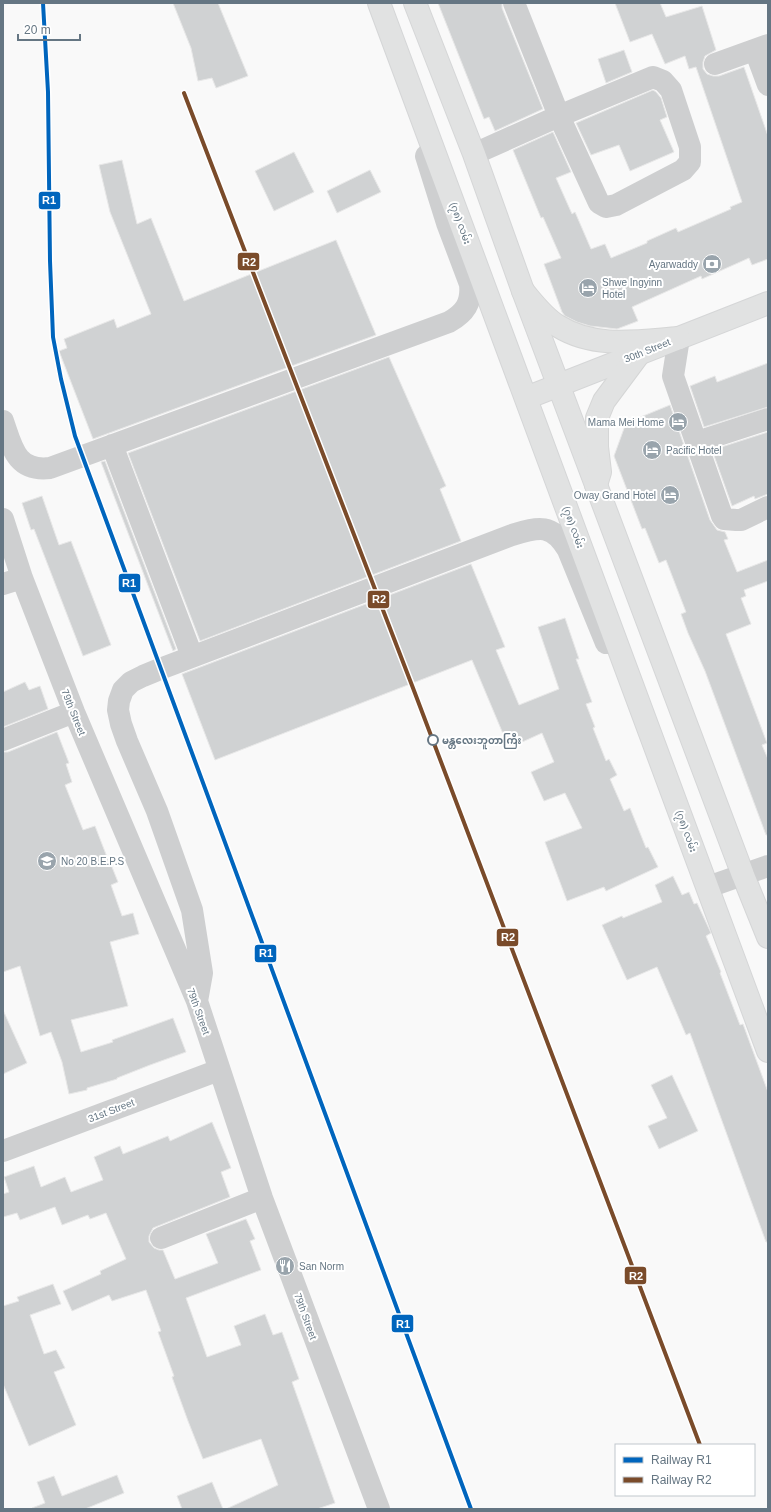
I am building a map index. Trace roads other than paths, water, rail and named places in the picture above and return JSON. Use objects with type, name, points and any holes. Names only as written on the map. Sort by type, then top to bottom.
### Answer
[{"type":"main road","name":"(၇၈) လမ်း","points":[[379,3],[768,1051]]},
{"type":"main road","points":[[415,3],[474,154],[558,385],[743,875],[768,937]]},
{"type":"main road","points":[[523,291],[541,312],[557,326],[573,334],[598,341],[621,343],[679,338]]},
{"type":"main road","name":"30th Street","points":[[526,398],[768,303]]},
{"type":"main road","points":[[596,485],[600,472],[597,440],[597,418],[604,401],[639,354]]},
{"type":"street","points":[[474,154],[559,116],[653,78],[663,80],[671,90],[690,147],[690,162],[683,170],[616,205],[606,206],[599,204],[559,116],[514,3]]},
{"type":"street","points":[[715,64],[762,47],[768,85]]},
{"type":"street","points":[[3,421],[15,453],[21,461],[29,466],[40,469],[50,468],[450,322],[460,316],[466,309],[469,300],[471,292],[470,284],[433,178],[414,114],[412,92]]},
{"type":"street","points":[[679,338],[673,376],[722,516],[724,519],[741,520],[768,507]]},
{"type":"street","points":[[697,442],[768,420]]},
{"type":"street","points":[[112,445],[192,656]]},
{"type":"street","name":"79th Street","points":[[3,519],[12,581],[74,712],[197,1001],[262,1198],[379,1509]]},
{"type":"street","points":[[197,1001],[202,974],[192,910],[157,811],[121,724],[118,710],[119,701],[123,690],[131,682],[192,656],[512,535],[530,530],[544,529],[561,539],[568,550],[624,685],[638,699]]},
{"type":"street","points":[[3,740],[74,712]]},
{"type":"street","points":[[708,887],[768,866]]},
{"type":"street","name":"31st Street","points":[[3,1151],[219,1070]]},
{"type":"street","points":[[161,1238],[262,1198]]},
{"type":"rail line","name":"R1","points":[[43,3],[48,92],[50,261],[53,337],[61,379],[75,436],[471,1509]]},
{"type":"rail line","name":"R2","points":[[184,93],[413,688],[700,1444]]},
{"type":"place","name":"Ayarwaddy","points":[[712,264]]},
{"type":"place","name":"Shwe Ingyinn Hotel","points":[[588,288]]},
{"type":"place","name":"Mama Mei Home","points":[[678,422]]},
{"type":"place","name":"Pacific Hotel","points":[[652,450]]},
{"type":"place","name":"Oway Grand Hotel","points":[[670,495]]},
{"type":"place","name":"မန္တလေးဘူတာကြီး","points":[[433,740]]},
{"type":"place","name":"No 20 B.E.P.S","points":[[47,861]]},
{"type":"place","name":"San Norm","points":[[285,1266]]}]
